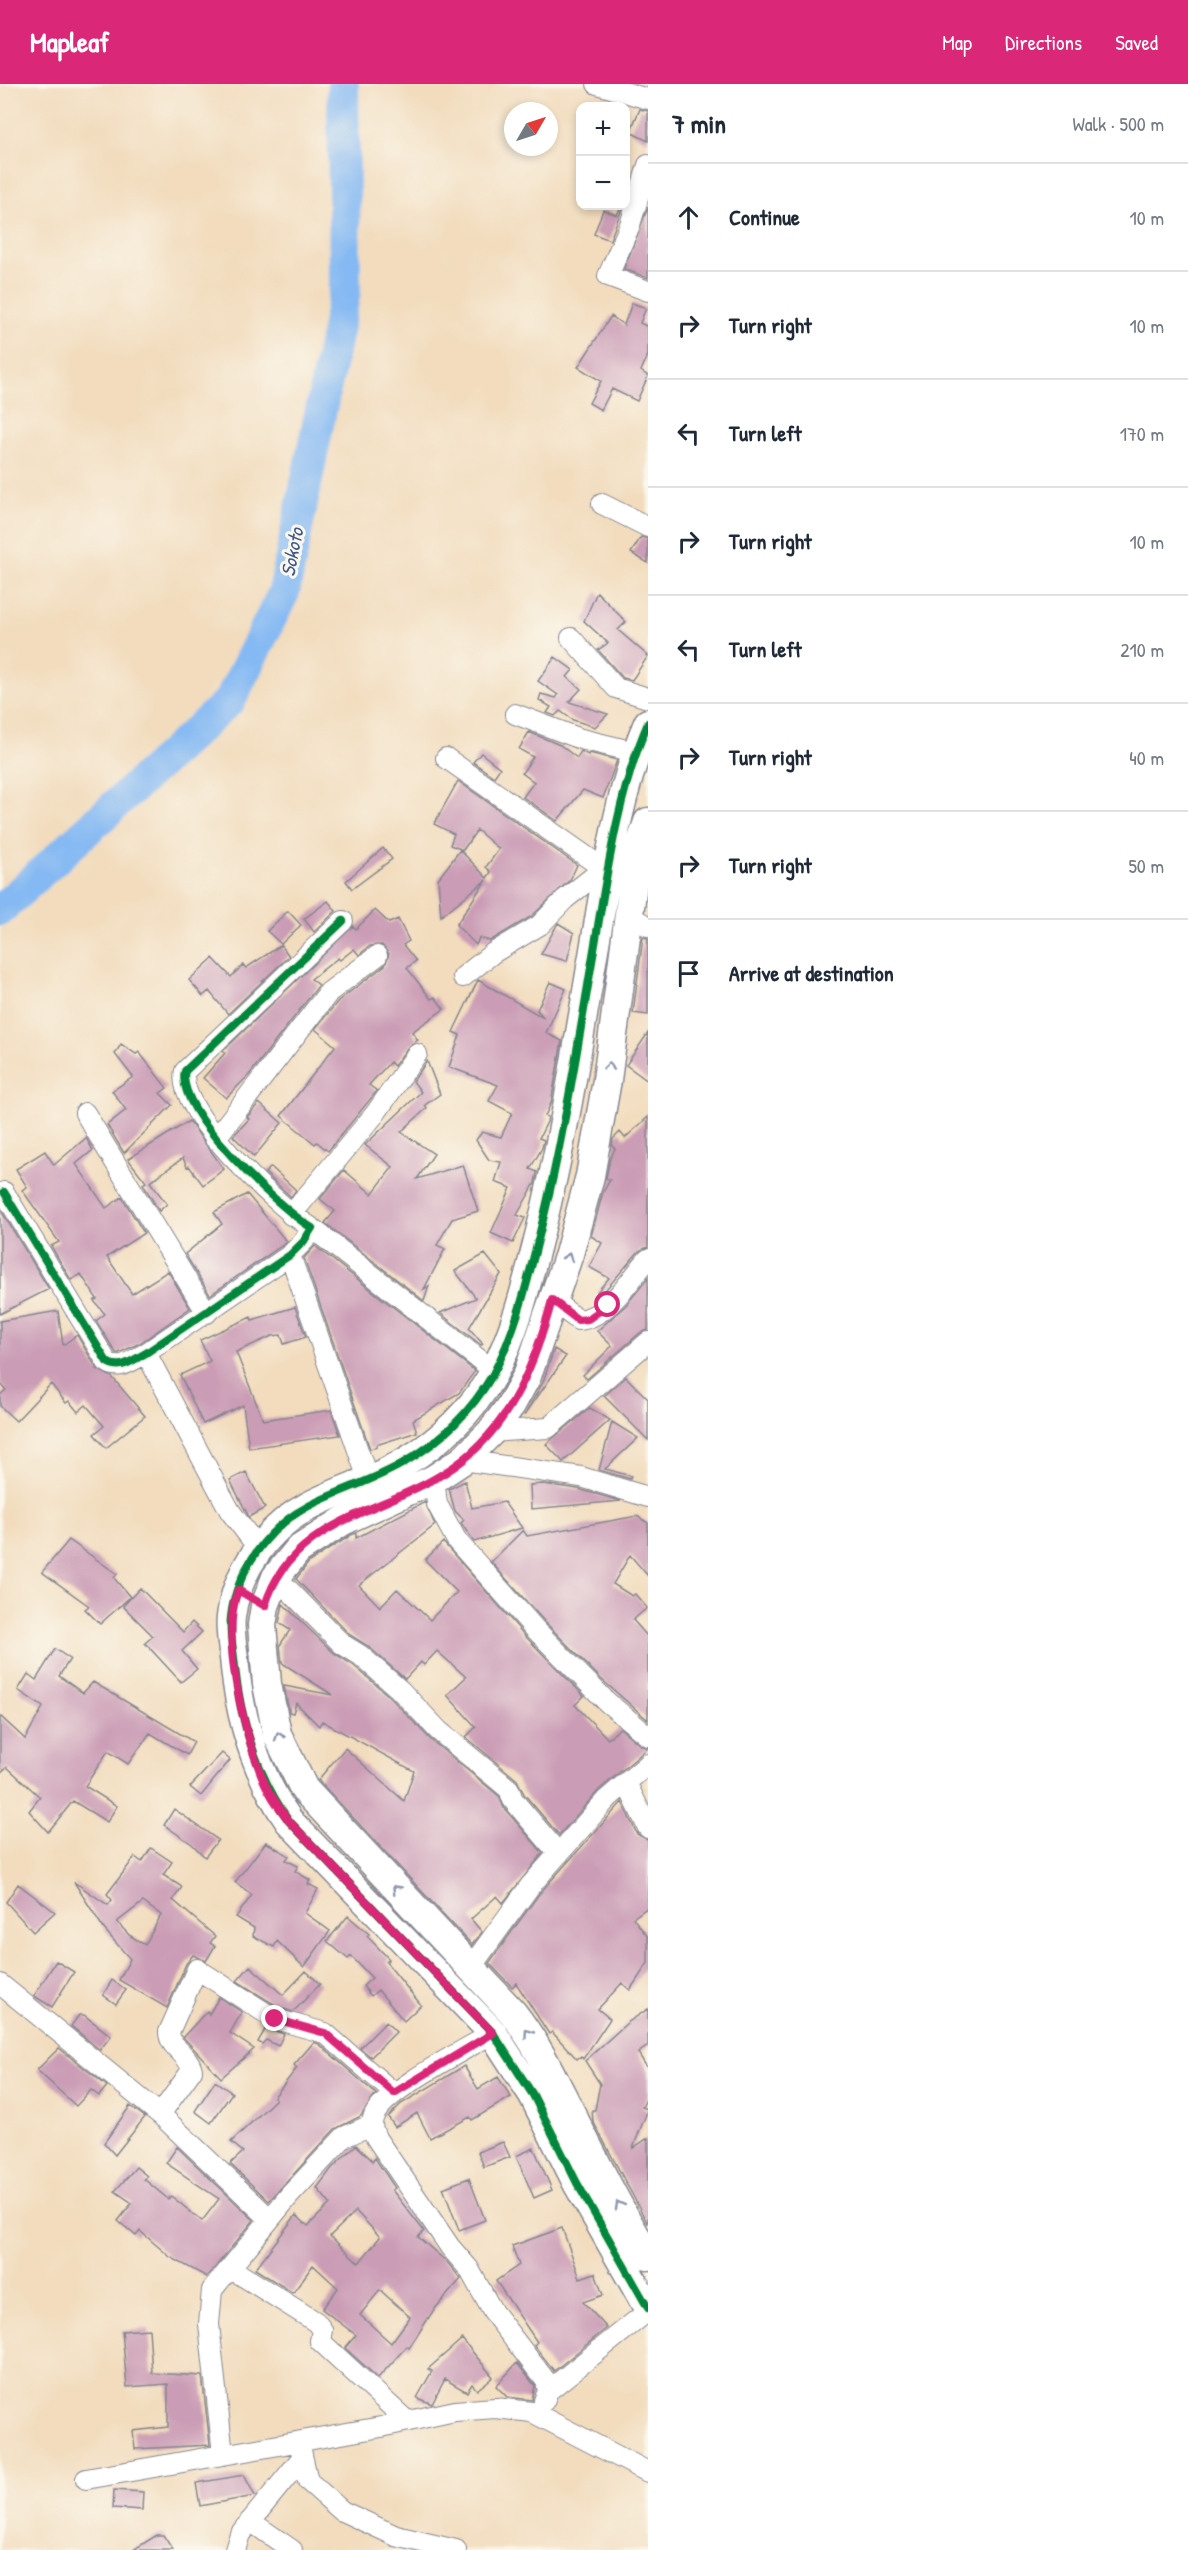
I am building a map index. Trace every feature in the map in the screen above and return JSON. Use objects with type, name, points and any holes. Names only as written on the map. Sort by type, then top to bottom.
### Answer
[{"type":"street","points":[[597,84],[648,99]]},
{"type":"street","points":[[648,165],[630,225],[608,276],[648,291]]},
{"type":"street","points":[[602,504],[648,527]]},
{"type":"street","points":[[571,638],[616,688],[648,698]]},
{"type":"street","points":[[515,714],[581,739],[636,752]]},
{"type":"street","points":[[538,2414],[548,2391],[648,2309],[577,2183],[533,2095],[493,2033],[289,1821],[261,1775],[246,1730],[238,1690],[231,1616],[238,1590],[258,1548],[289,1517],[403,1464],[458,1422],[474,1405],[494,1371],[522,1301],[556,1167],[605,870],[636,752],[648,723]]},
{"type":"street","points":[[446,758],[605,870]]},
{"type":"street","points":[[648,822],[638,854],[638,921],[590,1176],[569,1254],[527,1376],[511,1405],[491,1432],[463,1460],[434,1479],[343,1521],[311,1540],[285,1564],[276,1576],[265,1606],[261,1639],[277,1734],[303,1789],[513,2013],[547,2062],[602,2175],[648,2256]]},
{"type":"street","points":[[463,977],[493,953],[540,925],[565,899],[605,870]]},
{"type":"street","points":[[343,921],[185,1071],[182,1081],[215,1139],[291,1215],[312,1228],[494,1371]]},
{"type":"street","points":[[215,1139],[329,992],[377,956]]},
{"type":"street","points":[[291,1215],[375,1114],[417,1054]]},
{"type":"street","points":[[85,1113],[207,1312]]},
{"type":"street","points":[[4,1192],[107,1362],[113,1366],[121,1366],[146,1353],[290,1255],[304,1241],[312,1228]]},
{"type":"street","points":[[290,1255],[368,1479]]},
{"type":"street","points":[[552,1300],[578,1320],[588,1319],[608,1305],[648,1259]]},
{"type":"street","points":[[491,1432],[548,1428],[648,1342]]},
{"type":"street","points":[[146,1353],[230,1511],[258,1548]]},
{"type":"street","points":[[463,1460],[581,1477],[648,1497]]},
{"type":"street","points":[[434,1479],[437,1504],[457,1541],[535,1629],[607,1702],[648,1736]]},
{"type":"street","points":[[276,1576],[342,1644],[360,1655],[400,1690],[439,1731],[509,1789],[513,1800],[559,1854]]},
{"type":"street","points":[[238,1590],[265,1606]]},
{"type":"street","points":[[471,1967],[530,1886],[607,1799],[648,1764]]},
{"type":"street","points":[[627,1784],[648,1828]]},
{"type":"street","points":[[162,2116],[164,2109],[192,2070],[189,2060],[169,2038],[197,1969],[275,2019],[325,2033],[394,2093]]},
{"type":"street","points":[[0,1984],[162,2116],[270,2219]]},
{"type":"street","points":[[493,2033],[394,2093],[374,2115],[371,2125],[376,2138],[450,2247],[469,2270],[493,2312],[546,2381],[548,2391]]},
{"type":"street","points":[[223,2456],[209,2306],[212,2290],[270,2219],[344,2137],[355,2129],[371,2125]]},
{"type":"street","points":[[230,2268],[316,2322],[322,2330],[320,2341],[407,2421]]},
{"type":"street","points":[[86,2480],[223,2456],[300,2451],[407,2421],[455,2411],[495,2408],[538,2414],[648,2472]]},
{"type":"street","points":[[235,2550],[240,2534],[300,2451]]},
{"type":"street","points":[[300,2451],[308,2481],[342,2511],[396,2536],[456,2550]]},
{"type":"street","points":[[250,2521],[292,2550]]},
{"type":"building","points":[[640,109],[648,111],[648,141],[630,132]]},
{"type":"building","points":[[648,207],[648,278],[624,269]]},
{"type":"building","points":[[603,210],[617,215],[621,210],[610,240],[594,234]]},
{"type":"building","points":[[632,303],[646,308],[640,323],[648,327],[648,355],[641,371],[648,376],[637,401],[612,389],[601,410],[589,403],[601,381],[578,367],[611,316],[624,325]]},
{"type":"building","points":[[641,537],[648,539],[648,563],[631,553]]},
{"type":"building","points":[[597,592],[626,622],[618,630],[648,656],[632,680],[623,678],[598,650],[608,643],[584,621]]},
{"type":"building","points":[[555,657],[573,670],[567,677],[581,689],[569,702],[608,714],[595,727],[573,720],[560,711],[555,716],[547,713],[551,707],[539,700],[541,694],[556,698],[558,695],[538,681]]},
{"type":"building","points":[[529,732],[560,745],[577,758],[581,751],[588,755],[589,753],[617,760],[603,798],[583,790],[557,821],[523,797],[534,782],[522,773],[533,757],[519,749]]},
{"type":"building","points":[[481,753],[500,768],[494,777],[473,762]]},
{"type":"building","points":[[458,781],[577,865],[570,880],[532,916],[490,941],[479,938],[476,945],[456,925],[486,880],[441,916],[438,879],[460,850],[487,878],[491,872],[486,867],[499,849],[477,830],[463,850],[450,845],[454,834],[434,824]]},
{"type":"building","points":[[383,848],[392,859],[352,889],[346,881]]},
{"type":"building","points":[[328,901],[336,911],[314,932],[304,919]]},
{"type":"building","points":[[375,910],[389,923],[398,919],[409,941],[403,945],[416,961],[407,968],[431,999],[435,997],[444,1009],[412,1032],[418,1040],[408,1047],[394,1066],[390,1062],[369,1085],[377,1091],[328,1151],[317,1142],[315,1144],[281,1116],[335,1046],[315,1029],[338,1001],[385,965],[389,954],[382,945],[370,946],[359,955],[354,949],[311,979],[319,985],[249,1075],[226,1098],[203,1078],[225,1053],[223,1051],[353,926],[356,929]]},
{"type":"building","points":[[288,911],[301,925],[281,944],[267,931]]},
{"type":"building","points":[[558,923],[574,933],[567,961],[541,954]]},
{"type":"building","points":[[643,937],[648,938],[648,1015],[633,1013]]},
{"type":"building","points":[[281,945],[289,956],[228,1014],[209,991],[203,996],[189,980],[213,958],[231,977],[243,965],[246,968]]},
{"type":"building","points":[[478,980],[544,1018],[537,1010],[550,982],[566,989],[546,1033],[562,1041],[551,1103],[545,1116],[548,1117],[547,1122],[539,1138],[544,1140],[542,1148],[530,1169],[537,1172],[535,1183],[517,1215],[525,1218],[513,1243],[491,1233],[511,1188],[495,1182],[501,1162],[489,1160],[476,1140],[482,1132],[501,1137],[512,1113],[489,1101],[498,1085],[449,1067],[460,1035],[453,1032]]},
{"type":"building","points":[[648,1033],[648,1081],[626,1065]]},
{"type":"building","points":[[121,1044],[136,1054],[139,1052],[167,1088],[160,1093],[172,1105],[124,1153],[107,1125],[126,1110],[112,1091],[133,1077],[115,1054]]},
{"type":"building","points":[[427,1061],[440,1094],[425,1105],[427,1108],[401,1132],[434,1154],[417,1179],[463,1165],[478,1211],[452,1219],[437,1245],[445,1249],[424,1289],[429,1286],[424,1301],[325,1223],[335,1211],[320,1199],[344,1170],[372,1194],[393,1167],[365,1145],[421,1092],[413,1081]]},
{"type":"building","points":[[259,1103],[282,1123],[254,1157],[233,1136],[249,1119],[247,1117]]},
{"type":"building","points":[[648,1117],[648,1247],[639,1251],[601,1295],[597,1292],[609,1278],[589,1267],[602,1243],[591,1236],[603,1192],[610,1180],[606,1178],[610,1158],[615,1149],[612,1146],[613,1139],[620,1132],[625,1138]]},
{"type":"building","points":[[189,1121],[224,1169],[203,1185],[189,1166],[187,1167],[183,1158],[150,1182],[167,1204],[159,1211],[143,1184],[146,1182],[128,1159]]},
{"type":"building","points":[[86,1138],[93,1150],[76,1164],[106,1208],[122,1197],[144,1233],[107,1257],[132,1294],[168,1271],[190,1308],[140,1343],[119,1353],[116,1353],[96,1321],[105,1314],[94,1301],[97,1299],[81,1274],[71,1280],[51,1246],[59,1242],[22,1190],[27,1187],[16,1169],[45,1151],[54,1165]]},
{"type":"building","points":[[271,1167],[296,1190],[291,1197],[265,1173]]},
{"type":"building","points":[[247,1194],[287,1242],[210,1295],[185,1254],[222,1224],[214,1212]]},
{"type":"building","points":[[0,1209],[49,1289],[0,1314]]},
{"type":"building","points":[[315,1246],[475,1371],[459,1393],[413,1420],[417,1432],[370,1449],[304,1258]]},
{"type":"building","points":[[485,1254],[501,1274],[469,1328],[483,1344],[481,1345],[440,1313],[476,1298],[455,1271]]},
{"type":"building","points":[[648,1278],[648,1330],[640,1333],[587,1379],[583,1375],[612,1346],[597,1331],[626,1305]]},
{"type":"building","points":[[295,1307],[306,1337],[284,1344],[281,1335],[272,1336],[236,1352],[263,1420],[331,1410],[340,1435],[249,1448],[243,1405],[203,1424],[180,1375],[210,1361],[200,1340],[251,1317],[252,1320]]},
{"type":"building","points":[[58,1311],[63,1345],[77,1335],[97,1369],[112,1377],[145,1416],[106,1448],[94,1434],[104,1426],[86,1405],[78,1412],[69,1401],[66,1403],[51,1384],[16,1421],[0,1406],[0,1395],[6,1390],[0,1383],[0,1321]]},
{"type":"building","points":[[554,1349],[566,1356],[524,1416],[543,1382]]},
{"type":"building","points":[[626,1377],[648,1399],[648,1440],[604,1396]]},
{"type":"building","points":[[590,1408],[610,1420],[563,1462],[546,1444]]},
{"type":"building","points":[[612,1422],[638,1438],[605,1469],[631,1476],[630,1479],[599,1470]]},
{"type":"building","points":[[246,1472],[265,1508],[249,1517],[230,1480]]},
{"type":"building","points":[[465,1481],[472,1508],[504,1502],[522,1528],[474,1542],[461,1523],[464,1520],[455,1511],[449,1489]]},
{"type":"building","points":[[543,1484],[578,1489],[621,1501],[531,1509],[530,1485]]},
{"type":"building","points":[[425,1502],[435,1525],[359,1585],[380,1607],[397,1589],[430,1620],[457,1592],[425,1560],[443,1542],[526,1637],[584,1696],[575,1705],[608,1739],[620,1728],[640,1745],[648,1748],[599,1790],[559,1835],[524,1794],[517,1780],[466,1737],[476,1727],[447,1695],[466,1677],[437,1651],[424,1665],[421,1662],[405,1679],[368,1646],[350,1635],[296,1579],[309,1562],[351,1535],[356,1533],[356,1538]]},
{"type":"building","points":[[637,1516],[648,1523],[648,1576],[630,1555],[613,1584],[632,1596],[635,1594],[647,1608],[633,1620],[648,1637],[648,1720],[601,1679],[491,1562],[523,1530],[527,1536]]},
{"type":"building","points":[[69,1540],[117,1574],[114,1578],[130,1597],[100,1624],[85,1609],[89,1606],[42,1572]]},
{"type":"building","points":[[140,1588],[183,1632],[192,1622],[202,1632],[182,1651],[197,1669],[181,1682],[145,1643],[153,1636],[123,1606]]},
{"type":"building","points":[[283,1604],[334,1653],[353,1665],[389,1696],[431,1740],[499,1796],[504,1808],[543,1853],[503,1903],[497,1896],[471,1919],[482,1932],[472,1945],[318,1780],[345,1748],[404,1801],[414,1771],[322,1721],[319,1726],[296,1703],[293,1713],[289,1712],[284,1686],[333,1695],[282,1663],[280,1645],[290,1630],[279,1623]]},
{"type":"building","points":[[55,1649],[70,1659],[59,1676],[83,1693],[93,1682],[194,1742],[187,1755],[150,1733],[128,1764],[108,1751],[85,1786],[117,1806],[107,1822],[73,1801],[48,1832],[29,1811],[40,1797],[7,1767],[0,1773],[0,1716],[25,1739],[43,1707],[18,1690],[28,1674],[36,1680]]},
{"type":"building","points":[[222,1753],[230,1760],[201,1796],[190,1787]]},
{"type":"building","points":[[622,1802],[637,1834],[648,1840],[648,1907],[633,1918],[648,1937],[648,1963],[630,1990],[622,1983],[598,2009],[610,2019],[583,2059],[581,2056],[577,2059],[552,2032],[549,2034],[516,1983],[512,1987],[489,1963],[539,1894]]},
{"type":"building","points":[[174,1809],[218,1840],[205,1857],[192,1844],[164,1825]]},
{"type":"building","points":[[266,1842],[289,1856],[286,1860],[298,1866],[295,1871],[310,1880],[308,1884],[318,1889],[305,1913],[330,1931],[304,1967],[277,1941],[274,1947],[253,1936],[254,1928],[236,1917],[252,1895],[235,1882]]},
{"type":"building","points":[[151,1848],[172,1862],[163,1875],[182,1887],[173,1900],[215,1936],[210,1943],[215,1946],[206,1961],[193,1955],[186,1964],[167,2008],[119,1980],[130,1959],[104,1929],[74,1882],[108,1905],[112,1900],[107,1894],[135,1857],[142,1862]],"holes":[[[143,1902],[161,1915],[145,1945],[129,1935],[117,1922]]]},
{"type":"building","points":[[18,1884],[55,1912],[33,1932],[6,1902]]},
{"type":"building","points":[[348,1916],[369,1934],[367,1936],[389,1959],[386,1962],[421,2005],[404,2021],[378,1990],[371,1996],[363,1986],[372,1978],[351,1956],[348,1959],[327,1941]]},
{"type":"building","points":[[56,1961],[74,1972],[52,2007],[34,1996]]},
{"type":"building","points":[[250,1966],[283,1995],[306,1971],[320,1984],[293,2012],[280,2008],[237,1981]]},
{"type":"building","points":[[112,1980],[126,1990],[116,2004],[103,1995]]},
{"type":"building","points":[[219,1997],[242,2012],[230,2033],[254,2049],[221,2078],[183,2037],[207,2011],[209,2014]]},
{"type":"building","points":[[648,2009],[648,2046],[638,2053],[648,2069],[648,2096],[642,2107],[648,2109],[633,2148],[648,2138],[648,2224],[593,2121],[592,2110],[595,2110],[600,2084],[585,2061],[627,2023]]},
{"type":"building","points":[[79,2015],[84,2015],[111,2036],[100,2050],[71,2026]]},
{"type":"building","points":[[386,2022],[396,2032],[371,2057],[360,2048]]},
{"type":"building","points":[[266,2028],[284,2034],[278,2046],[266,2040],[262,2044],[258,2042]]},
{"type":"building","points":[[314,2042],[376,2094],[361,2116],[335,2129],[269,2201],[230,2164],[243,2152],[231,2142],[276,2099],[274,2097],[297,2068],[294,2065]]},
{"type":"building","points":[[59,2048],[107,2086],[99,2096],[91,2090],[76,2106],[37,2070]]},
{"type":"building","points":[[464,2066],[478,2089],[498,2077],[511,2097],[472,2120],[470,2117],[430,2138],[417,2113],[395,2127],[388,2117],[401,2104]]},
{"type":"building","points":[[215,2081],[232,2093],[211,2123],[195,2111]]},
{"type":"building","points":[[130,2106],[145,2117],[115,2155],[104,2143]]},
{"type":"building","points":[[503,2142],[510,2157],[484,2167],[478,2152]]},
{"type":"building","points":[[356,2145],[373,2161],[375,2158],[395,2188],[392,2190],[424,2231],[418,2237],[447,2262],[461,2279],[433,2311],[409,2348],[407,2346],[378,2378],[345,2348],[356,2335],[322,2309],[338,2288],[313,2265],[293,2293],[255,2269],[296,2215],[308,2226],[330,2204],[317,2188],[332,2168]],"holes":[[[356,2211],[380,2237],[359,2263],[330,2236]],[[380,2290],[410,2317],[391,2343],[360,2315]]]},
{"type":"building","points":[[177,2147],[254,2220],[207,2277],[170,2257],[140,2231],[136,2236],[118,2221],[132,2203],[115,2191],[136,2167],[147,2176],[144,2179],[168,2199],[171,2196],[202,2221],[219,2199],[166,2163]]},
{"type":"building","points":[[534,2148],[552,2190],[534,2198],[516,2156]]},
{"type":"building","points":[[469,2178],[485,2220],[459,2230],[443,2188]]},
{"type":"building","points":[[562,2228],[580,2278],[595,2273],[603,2295],[583,2302],[607,2328],[554,2371],[534,2345],[537,2342],[496,2281],[519,2265],[512,2246]]},
{"type":"building","points":[[149,2329],[152,2373],[202,2376],[210,2445],[135,2449],[133,2431],[168,2427],[168,2384],[127,2387],[122,2331]]},
{"type":"building","points":[[462,2339],[493,2377],[477,2390],[472,2384],[467,2392],[445,2379],[432,2404],[417,2398],[432,2371],[428,2369]]},
{"type":"building","points":[[517,2363],[535,2386],[532,2400],[507,2397],[496,2386]]},
{"type":"building","points":[[244,2475],[255,2496],[200,2506],[196,2483]]},
{"type":"building","points":[[114,2490],[143,2492],[142,2510],[113,2508]]},
{"type":"building","points":[[157,2535],[163,2535],[173,2550],[133,2550]]},
{"type":"waterway","name":"Sokoto","points":[[0,910],[230,700],[284,592],[345,291],[343,84]]},
{"type":"cycle path","points":[[648,723],[629,775],[616,829],[548,1199],[520,1306],[501,1358],[475,1401],[444,1435],[393,1469],[307,1507],[279,1527],[256,1553],[247,1568],[239,1584],[231,1617],[231,1636],[241,1709],[259,1767],[278,1803],[289,1821],[493,2033],[533,2095],[577,2183],[648,2308]]},
{"type":"cycle path","points":[[4,1192],[107,1362],[112,1364],[126,1364],[146,1353],[290,1255],[304,1241],[312,1228],[254,1180],[212,1133],[196,1109],[186,1088],[185,1071],[343,921]]},
{"type":"route","points":[[275,2019],[325,2033],[394,2093],[493,2033],[289,1821],[271,1796],[261,1775],[246,1730],[238,1690],[231,1616],[238,1590],[265,1606],[276,1576],[298,1550],[311,1540],[343,1521],[434,1479],[463,1460],[491,1432],[511,1405],[527,1376],[541,1340],[552,1300],[578,1320],[588,1319],[608,1305]]}]
